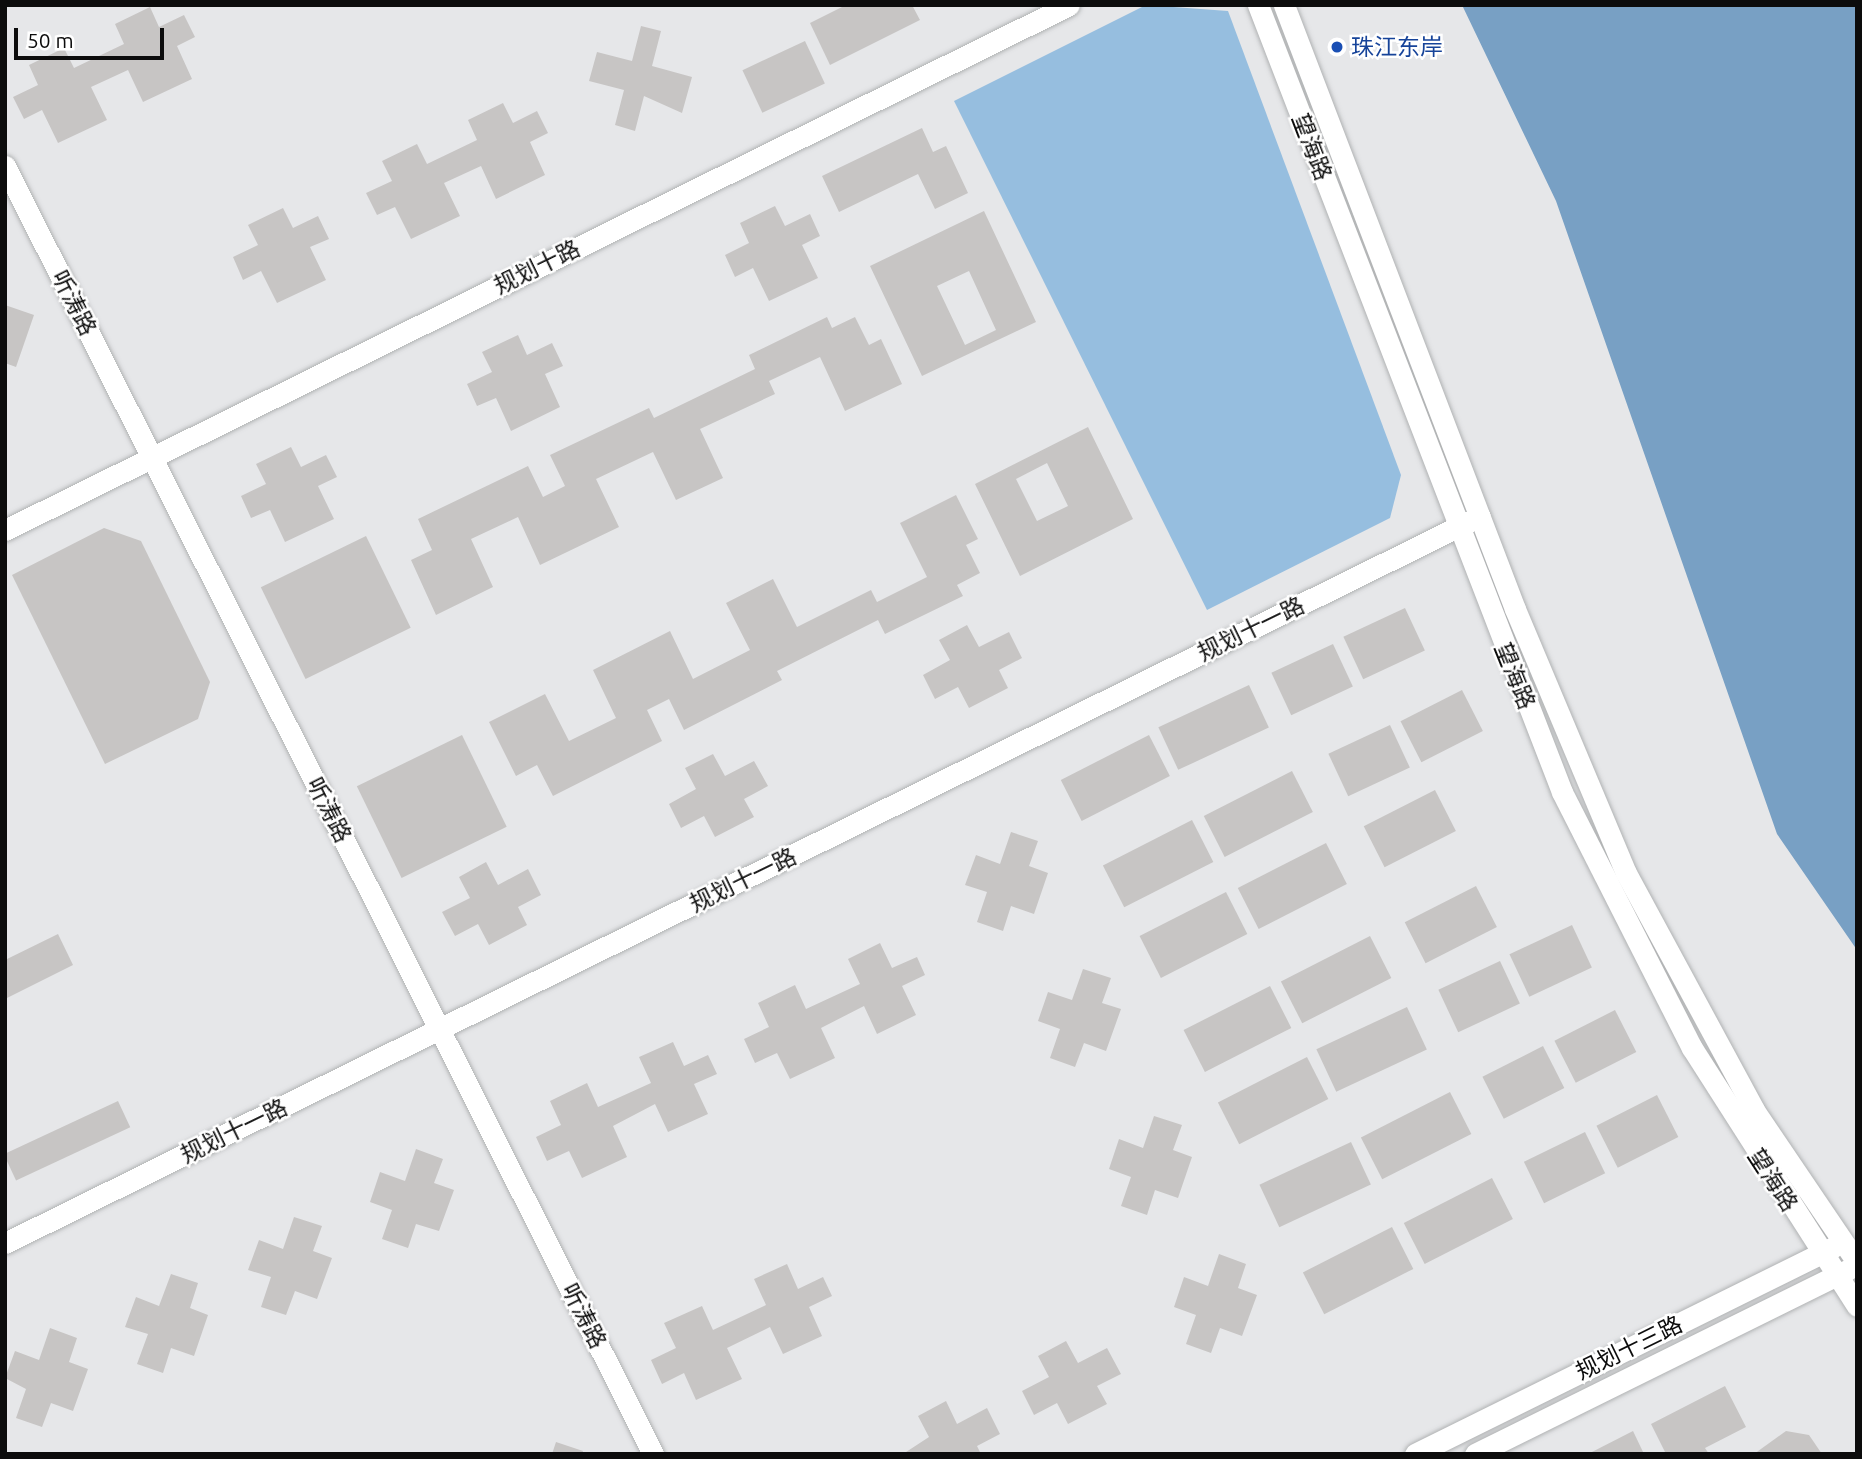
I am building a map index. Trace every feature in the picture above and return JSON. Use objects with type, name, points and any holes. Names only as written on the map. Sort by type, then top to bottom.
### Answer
[{"type":"street","name":"规划十路","points":[[5,530],[1069,5]]},
{"type":"street","name":"望海路","points":[[1258,5],[1457,527],[1562,792],[1634,940],[1725,1103],[1857,1306]]},
{"type":"street","name":"望海路","points":[[1284,5],[1585,782],[1665,952],[1754,1110],[1857,1264]]},
{"type":"street","name":"听涛路","points":[[5,166],[653,1454]]},
{"type":"street","name":"规划十一路","points":[[5,1243],[1480,516]]},
{"type":"street","name":"规划十三路","points":[[1415,1454],[1843,1242]]},
{"type":"street","name":"规划十三路","points":[[1475,1454],[1857,1264]]},
{"type":"shaded area","points":[[1146,5],[1228,11],[1401,475],[1390,518],[1207,610],[954,101]]},
{"type":"shaded area","points":[[1462,5],[1857,5],[1857,950],[1777,834],[1556,201]]},
{"type":"building","points":[[846,5],[912,5],[920,20],[830,65],[810,23]]},
{"type":"building","points":[[150,7],[159,27],[184,15],[195,37],[177,46],[192,79],[143,102],[128,70],[91,87],[107,120],[58,143],[42,110],[24,119],[13,97],[38,85],[29,65],[64,48],[74,68],[124,44],[115,24]]},
{"type":"building","points":[[641,26],[661,31],[652,66],[692,77],[682,113],[644,96],[635,131],[615,125],[624,90],[589,81],[597,52],[632,61]]},
{"type":"building","points":[[805,41],[825,84],[762,113],[742,70]]},
{"type":"building","points":[[503,103],[513,123],[537,111],[548,133],[530,142],[545,175],[496,199],[481,166],[444,183],[460,216],[411,239],[395,207],[377,215],[366,193],[392,181],[382,161],[417,144],[427,164],[477,140],[468,120]]},
{"type":"building","points":[[922,128],[933,152],[946,146],[968,193],[935,209],[918,174],[839,212],[822,176]]},
{"type":"building","points":[[775,206],[785,226],[810,214],[820,236],[802,245],[818,278],[769,301],[753,268],[735,277],[725,255],[749,243],[740,223]]},
{"type":"building","points":[[283,208],[293,228],[318,216],[329,239],[310,247],[326,280],[277,303],[261,271],[243,280],[233,257],[258,245],[248,225]]},
{"type":"building","points":[[984,211],[1036,322],[922,376],[870,266]],"holes":[[[969,271],[996,330],[965,345],[937,286]]]},
{"type":"building","points":[[5,305],[34,315],[16,367],[5,363]]},
{"type":"building","points":[[827,317],[832,328],[855,317],[869,345],[881,339],[902,384],[845,411],[820,357],[769,381],[775,394],[700,429],[723,478],[676,500],[653,452],[596,479],[619,527],[540,565],[518,517],[471,539],[493,587],[436,615],[411,560],[432,550],[418,519],[528,466],[543,497],[565,486],[550,455],[649,408],[654,418],[755,369],[749,355]]},
{"type":"building","points":[[518,335],[527,355],[552,343],[563,366],[545,374],[560,407],[511,431],[496,398],[477,406],[467,384],[492,372],[482,352]]},
{"type":"building","points":[[1088,427],[1133,519],[1020,576],[975,484]],"holes":[[[1047,463],[1068,506],[1037,521],[1016,479]]]},
{"type":"building","points":[[291,447],[301,467],[326,455],[337,477],[318,486],[334,519],[285,542],[270,510],[251,518],[241,496],[266,484],[256,464]]},
{"type":"building","points":[[956,495],[978,539],[966,545],[980,573],[957,585],[963,596],[885,634],[878,620],[777,671],[782,680],[684,730],[669,699],[647,710],[662,741],[553,796],[537,765],[516,776],[489,722],[545,694],[569,741],[616,718],[593,670],[670,631],[693,679],[750,650],[726,603],[773,579],[797,627],[871,590],[877,602],[927,577],[900,523]]},
{"type":"building","points":[[104,528],[141,541],[210,682],[198,719],[105,764],[12,575]]},
{"type":"building","points":[[366,536],[411,628],[306,679],[261,587]]},
{"type":"building","points":[[1405,608],[1425,651],[1363,679],[1343,637]]},
{"type":"building","points":[[967,625],[979,647],[1009,632],[1022,658],[999,670],[1008,688],[969,708],[958,687],[935,699],[923,675],[950,660],[939,640]]},
{"type":"building","points":[[1333,644],[1353,687],[1291,715],[1271,673]]},
{"type":"building","points":[[1249,685],[1269,728],[1178,770],[1158,727]]},
{"type":"building","points":[[1462,690],[1483,731],[1421,762],[1401,721]]},
{"type":"building","points":[[1390,725],[1410,768],[1348,796],[1328,754]]},
{"type":"building","points":[[462,735],[507,827],[402,878],[357,786]]},
{"type":"building","points":[[1149,735],[1170,776],[1082,821],[1061,780]]},
{"type":"building","points":[[713,754],[725,776],[754,761],[768,786],[744,799],[754,817],[715,837],[704,816],[681,828],[669,804],[696,789],[685,768]]},
{"type":"building","points":[[1292,771],[1313,812],[1225,857],[1204,816]]},
{"type":"building","points":[[1435,790],[1456,831],[1385,867],[1364,826]]},
{"type":"building","points":[[1192,820],[1213,862],[1124,907],[1103,865]]},
{"type":"building","points":[[1011,832],[1038,841],[1029,866],[1048,873],[1034,914],[1011,906],[1003,931],[977,922],[987,892],[965,885],[976,855],[1000,864]]},
{"type":"building","points":[[1326,843],[1347,884],[1259,929],[1238,888]]},
{"type":"building","points":[[486,862],[498,885],[528,869],[541,895],[518,907],[527,925],[489,945],[478,924],[455,936],[442,912],[470,898],[459,877]]},
{"type":"building","points":[[1476,886],[1497,927],[1426,963],[1405,922]]},
{"type":"building","points":[[1226,892],[1247,934],[1161,978],[1140,936]]},
{"type":"building","points":[[1572,925],[1592,968],[1529,997],[1509,954]]},
{"type":"building","points":[[58,934],[73,965],[5,999],[5,960]]},
{"type":"building","points":[[1370,936],[1391,978],[1302,1023],[1281,981]]},
{"type":"building","points":[[880,943],[892,968],[917,957],[925,975],[902,986],[916,1015],[877,1034],[864,1006],[821,1028],[835,1058],[790,1079],[777,1053],[755,1063],[744,1039],[769,1027],[758,1003],[795,985],[806,1009],[860,984],[848,959]]},
{"type":"building","points":[[1500,961],[1520,1004],[1458,1032],[1438,990]]},
{"type":"building","points":[[1083,969],[1111,978],[1102,1003],[1121,1009],[1106,1051],[1084,1043],[1075,1067],[1050,1058],[1060,1029],[1038,1021],[1048,992],[1072,1000]]},
{"type":"building","points":[[1270,986],[1291,1028],[1205,1072],[1184,1030]]},
{"type":"building","points":[[1407,1007],[1427,1050],[1336,1092],[1316,1049]]},
{"type":"building","points":[[1615,1010],[1636,1052],[1576,1083],[1554,1041]]},
{"type":"building","points":[[673,1042],[684,1066],[708,1055],[717,1074],[694,1084],[708,1114],[668,1132],[655,1104],[613,1126],[627,1157],[582,1178],[569,1151],[547,1161],[536,1137],[561,1125],[550,1101],[587,1083],[598,1107],[651,1083],[639,1057]]},
{"type":"building","points":[[1543,1046],[1564,1088],[1504,1119],[1482,1077]]},
{"type":"building","points":[[1307,1057],[1328,1099],[1239,1144],[1218,1102]]},
{"type":"building","points":[[1450,1092],[1471,1134],[1382,1179],[1361,1137]]},
{"type":"building","points":[[1657,1095],[1678,1137],[1618,1168],[1596,1126]]},
{"type":"building","points":[[118,1101],[130,1127],[16,1181],[5,1154]]},
{"type":"building","points":[[1154,1116],[1182,1125],[1173,1150],[1192,1157],[1178,1198],[1155,1190],[1147,1215],[1121,1206],[1131,1177],[1109,1169],[1119,1139],[1143,1148]]},
{"type":"building","points":[[1585,1132],[1605,1173],[1544,1203],[1524,1162]]},
{"type":"building","points":[[1351,1142],[1371,1185],[1279,1227],[1259,1185]]},
{"type":"building","points":[[416,1149],[443,1159],[434,1183],[454,1190],[439,1231],[416,1224],[408,1248],[382,1239],[392,1210],[370,1202],[380,1172],[405,1181]]},
{"type":"building","points":[[1492,1178],[1513,1219],[1425,1264],[1404,1223]]},
{"type":"building","points":[[294,1217],[322,1226],[313,1251],[332,1258],[317,1299],[295,1291],[286,1315],[261,1307],[271,1277],[248,1270],[259,1240],[283,1249]]},
{"type":"building","points":[[1392,1227],[1413,1269],[1324,1314],[1303,1272]]},
{"type":"building","points":[[1219,1254],[1246,1264],[1238,1288],[1257,1295],[1242,1336],[1220,1328],[1211,1353],[1186,1344],[1196,1315],[1174,1307],[1184,1277],[1208,1286]]},
{"type":"building","points":[[787,1264],[798,1289],[823,1277],[832,1296],[809,1307],[822,1336],[783,1354],[770,1327],[727,1348],[742,1379],[696,1400],[684,1373],[662,1384],[651,1360],[676,1348],[664,1323],[702,1306],[713,1330],[766,1305],[754,1279]]},
{"type":"building","points":[[171,1274],[198,1283],[190,1308],[208,1315],[194,1356],[171,1348],[163,1373],[137,1364],[148,1334],[125,1327],[136,1297],[159,1306]]},
{"type":"building","points":[[50,1328],[77,1338],[69,1362],[88,1369],[73,1411],[51,1403],[42,1427],[16,1418],[26,1389],[5,1378],[15,1351],[39,1360]]},
{"type":"building","points":[[1066,1341],[1078,1363],[1107,1348],[1121,1374],[1097,1386],[1107,1404],[1068,1424],[1057,1403],[1034,1415],[1022,1391],[1049,1377],[1038,1356]]},
{"type":"building","points":[[1725,1386],[1746,1427],[1705,1448],[1709,1454],[1666,1454],[1651,1424]]},
{"type":"building","points":[[946,1401],[957,1424],[987,1408],[1000,1434],[977,1446],[981,1454],[903,1454],[929,1437],[918,1416]]},
{"type":"building","points":[[1633,1431],[1644,1454],[1588,1454]]},
{"type":"building","points":[[1786,1431],[1809,1435],[1822,1454],[1754,1454]]},
{"type":"building","points":[[556,1442],[583,1451],[582,1454],[552,1454]]},
{"type":"place","name":"珠江东岸","points":[[1337,47]]}]
